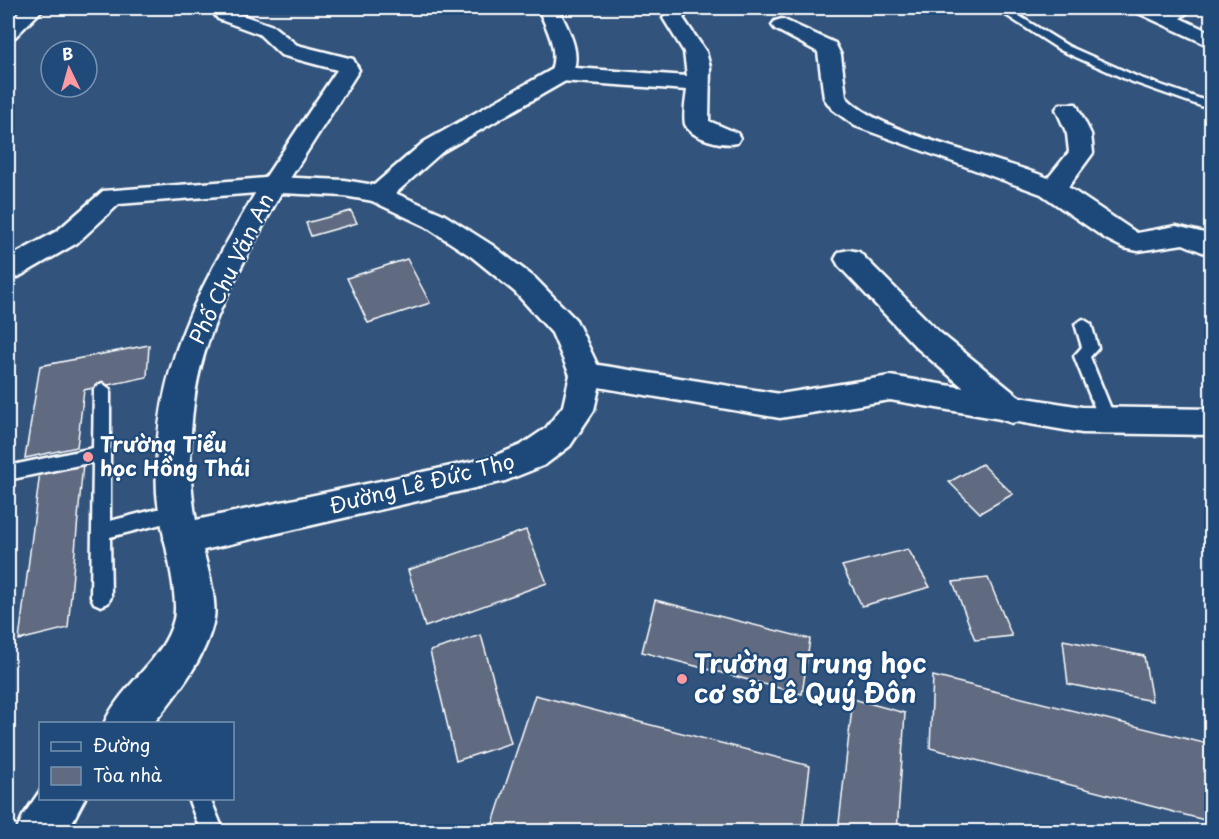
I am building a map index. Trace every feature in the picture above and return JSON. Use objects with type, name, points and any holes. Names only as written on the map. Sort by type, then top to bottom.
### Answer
[{"type":"street","points":[[8,33],[34,8]]},
{"type":"street","points":[[548,8],[564,45],[565,63],[561,74]]},
{"type":"street","points":[[682,8],[674,13],[674,18],[694,52],[699,67],[698,123],[704,129],[728,138]]},
{"type":"street","points":[[1143,8],[1176,14],[1212,41]]},
{"type":"street","points":[[8,270],[67,237],[112,197],[273,185],[348,70],[345,64],[289,50],[269,23],[225,15]]},
{"type":"street","points":[[782,25],[827,48],[832,55],[831,88],[837,101],[855,117],[894,134],[1027,178],[1053,189],[1122,237],[1136,243],[1176,233],[1188,235],[1212,247]]},
{"type":"street","points":[[698,84],[561,74],[433,147],[379,194],[434,220],[482,251],[525,285],[565,328],[586,375],[768,405],[806,404],[866,390],[890,388],[1082,420],[1212,422]]},
{"type":"street","points":[[1053,189],[1081,153],[1078,134],[1068,110]]},
{"type":"street","name":"Phố Chu Văn An","points":[[126,722],[176,662],[195,615],[179,526],[174,459],[180,387],[202,322],[237,250],[273,185],[344,188],[379,194]]},
{"type":"street","points":[[849,259],[927,339],[1012,410]]},
{"type":"street","name":"Đường Lê Đức Thọ","points":[[179,526],[493,471],[533,455],[558,437],[578,410],[586,375]]},
{"type":"street","points":[[39,831],[62,800]]},
{"type":"lane","points":[[1000,8],[1064,48],[1134,80],[1212,107]]},
{"type":"lane","points":[[1083,324],[1090,348],[1082,356],[1108,421]]},
{"type":"lane","points":[[101,597],[102,389]]},
{"type":"lane","points":[[8,473],[102,453]]},
{"type":"lane","points":[[102,531],[179,526]]},
{"type":"lane","points":[[200,800],[213,831]]},
{"type":"building","points":[[351,211],[357,223],[311,236],[306,223]]},
{"type":"building","points":[[407,259],[430,303],[368,323],[347,278]]},
{"type":"building","points":[[149,345],[147,377],[84,390],[77,447],[25,458],[40,366]]},
{"type":"building","points":[[83,463],[68,628],[19,640],[40,472]]},
{"type":"building","points":[[982,464],[1013,494],[980,513],[949,482]]},
{"type":"building","points":[[526,530],[547,583],[425,627],[408,570]]},
{"type":"building","points":[[908,549],[930,587],[862,606],[842,566]]},
{"type":"building","points":[[988,578],[1012,636],[975,640],[953,582]]},
{"type":"building","points":[[655,600],[810,639],[802,694],[642,652]]},
{"type":"building","points":[[481,635],[511,743],[456,761],[430,651]]},
{"type":"building","points":[[1063,640],[1144,656],[1152,701],[1068,684]]},
{"type":"building","points":[[933,676],[1212,745],[1212,822],[930,748]]},
{"type":"building","points":[[535,695],[810,766],[802,832],[490,832]]},
{"type":"building","points":[[853,699],[905,713],[897,832],[838,832]]},
{"type":"place","name":"Trường Tiểu học Hồng Thái","points":[[88,457]]},
{"type":"place","name":"Trường Trung học cơ sở Lê Quý Đôn","points":[[682,679]]}]
